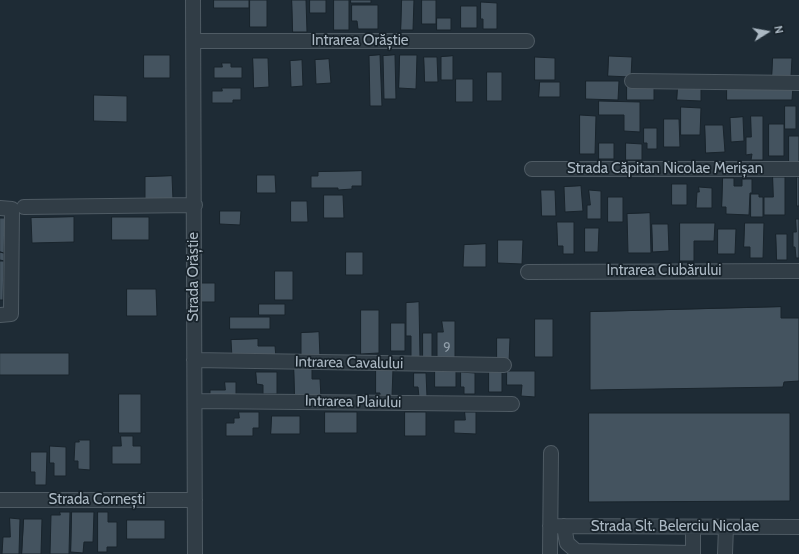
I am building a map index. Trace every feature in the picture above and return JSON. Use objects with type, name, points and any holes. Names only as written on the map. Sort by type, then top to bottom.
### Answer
[{"type":"street","name":"Strada Orăștie","points":[[193,0],[195,554]]},
{"type":"street","name":"Intrarea Orăștie","points":[[194,41],[527,41]]},
{"type":"street","points":[[632,81],[799,83]]},
{"type":"street","name":"Strada Căpitan Nicolae Merișan","points":[[532,169],[799,169]]},
{"type":"street","points":[[24,207],[194,205]]},
{"type":"street","points":[[0,208],[12,208],[11,314],[0,315]]},
{"type":"street","name":"Intrarea Ciubărului","points":[[528,272],[799,271]]},
{"type":"street","name":"Intrarea Cavalului","points":[[194,360],[504,365]]},
{"type":"street","name":"Intrarea Plaiului","points":[[194,401],[512,404]]},
{"type":"street","points":[[550,554],[551,454]]},
{"type":"street","name":"Strada Cornești","points":[[0,500],[195,500]]},
{"type":"street","name":"Strada Slt. Belerciu Nicolae","points":[[550,526],[799,527]]},
{"type":"street","points":[[564,526],[567,543],[576,553],[692,554],[693,527]]},
{"type":"street","points":[[725,554],[726,527]]},
{"type":"building","points":[[214,0],[249,0],[249,8],[214,8]]},
{"type":"building","points":[[250,0],[267,0],[267,27],[250,27]]},
{"type":"building","points":[[292,0],[306,0],[307,32],[293,32]]},
{"type":"building","points":[[310,0],[326,0],[326,13],[310,13]]},
{"type":"building","points":[[334,0],[349,0],[349,30],[334,30]]},
{"type":"building","points":[[351,0],[371,0],[371,3],[351,3]]},
{"type":"building","points":[[402,0],[414,0],[413,30],[401,30]]},
{"type":"building","points":[[422,0],[436,0],[436,24],[422,24]]},
{"type":"building","points":[[481,2],[497,3],[497,29],[483,29],[483,19],[481,19]]},
{"type":"building","points":[[352,5],[378,5],[378,29],[358,29],[357,21],[352,21]]},
{"type":"building","points":[[461,6],[477,6],[477,28],[461,28]]},
{"type":"building","points":[[437,18],[451,18],[451,30],[437,30]]},
{"type":"building","points":[[144,55],[170,55],[170,78],[144,78]]},
{"type":"building","points":[[380,55],[382,106],[370,106],[369,56]]},
{"type":"building","points":[[395,55],[396,99],[384,99],[383,56]]},
{"type":"building","points":[[400,55],[417,55],[416,89],[399,88]]},
{"type":"building","points":[[453,56],[453,80],[441,80],[441,57]]},
{"type":"building","points":[[609,56],[632,57],[631,77],[608,76]]},
{"type":"building","points":[[424,57],[437,57],[438,82],[425,82]]},
{"type":"building","points":[[535,57],[555,58],[555,80],[535,80]]},
{"type":"building","points":[[253,58],[268,58],[269,87],[254,88]]},
{"type":"building","points":[[773,58],[792,58],[791,77],[772,76]]},
{"type":"building","points":[[329,59],[331,83],[316,84],[315,60]]},
{"type":"building","points":[[302,60],[303,86],[291,87],[290,61]]},
{"type":"building","points":[[222,63],[231,63],[231,67],[242,67],[242,78],[214,78],[214,67],[222,67]]},
{"type":"building","points":[[487,72],[502,72],[502,101],[487,101]]},
{"type":"building","points":[[456,79],[473,79],[473,102],[456,102]]},
{"type":"building","points":[[586,81],[619,81],[618,100],[586,99]]},
{"type":"building","points":[[540,82],[560,82],[560,97],[539,97]]},
{"type":"building","points":[[627,85],[654,85],[654,100],[627,100]]},
{"type":"building","points":[[678,85],[701,86],[701,101],[677,100]]},
{"type":"building","points":[[727,86],[793,86],[792,100],[727,100]]},
{"type":"building","points":[[222,88],[241,88],[241,100],[233,100],[233,103],[212,103],[212,91],[222,91]]},
{"type":"building","points":[[94,95],[127,96],[127,122],[94,121]]},
{"type":"building","points":[[599,101],[640,102],[640,132],[624,131],[624,115],[599,115]]},
{"type":"building","points":[[785,106],[796,106],[796,129],[785,129]]},
{"type":"building","points":[[681,107],[701,108],[700,135],[681,135]]},
{"type":"building","points":[[580,115],[596,116],[595,154],[580,154]]},
{"type":"building","points":[[751,116],[763,116],[763,160],[751,160],[752,154],[746,155],[746,137],[751,137]]},
{"type":"building","points":[[743,117],[744,141],[731,142],[730,118]]},
{"type":"building","points":[[664,119],[679,119],[680,147],[664,147]]},
{"type":"building","points":[[769,124],[784,124],[784,156],[769,156]]},
{"type":"building","points":[[705,125],[723,125],[725,152],[706,153]]},
{"type":"building","points":[[644,128],[657,128],[657,149],[647,149],[647,143],[644,143]]},
{"type":"building","points":[[789,136],[799,136],[799,163],[789,163]]},
{"type":"building","points":[[599,143],[614,143],[614,159],[599,159]]},
{"type":"building","points":[[626,143],[642,144],[642,160],[626,160]]},
{"type":"building","points":[[362,171],[362,186],[352,186],[352,189],[338,190],[338,188],[311,188],[311,176],[318,176],[318,172]]},
{"type":"building","points":[[257,175],[275,175],[276,193],[257,193]]},
{"type":"building","points":[[172,176],[173,200],[145,201],[145,177]]},
{"type":"building","points":[[773,177],[785,177],[785,215],[764,215],[764,197],[773,197]]},
{"type":"building","points":[[797,177],[799,177],[799,206],[797,206]]},
{"type":"building","points":[[723,178],[734,178],[734,186],[742,186],[742,179],[752,179],[749,215],[726,214],[726,207],[722,207]]},
{"type":"building","points":[[672,184],[687,184],[687,205],[672,205]]},
{"type":"building","points":[[581,186],[583,211],[565,212],[564,187]]},
{"type":"building","points":[[699,187],[712,188],[712,208],[696,208],[697,192],[699,192]]},
{"type":"building","points":[[541,190],[555,190],[556,216],[542,216]]},
{"type":"building","points":[[589,190],[601,191],[601,219],[587,219],[587,205],[590,205]]},
{"type":"building","points":[[751,194],[759,194],[759,197],[763,197],[763,217],[751,217]]},
{"type":"building","points":[[324,195],[343,195],[344,218],[324,218]]},
{"type":"building","points":[[608,197],[623,197],[623,222],[608,222]]},
{"type":"building","points":[[291,201],[307,201],[308,222],[291,222]]},
{"type":"building","points":[[220,211],[241,211],[240,225],[220,224]]},
{"type":"building","points":[[650,213],[651,253],[628,253],[627,214]]},
{"type":"building","points":[[74,217],[74,242],[32,243],[31,218]]},
{"type":"building","points":[[112,217],[149,217],[149,240],[112,240]]},
{"type":"building","points":[[0,218],[5,218],[4,253],[0,252]]},
{"type":"building","points":[[796,219],[799,219],[799,258],[796,258],[795,247],[793,247],[793,232],[796,232]]},
{"type":"building","points":[[557,222],[574,222],[574,254],[563,254],[563,246],[558,246]]},
{"type":"building","points":[[680,223],[715,223],[714,241],[694,241],[694,261],[680,261]]},
{"type":"building","points":[[745,223],[764,223],[763,258],[750,258],[750,247],[744,247]]},
{"type":"building","points":[[652,224],[668,224],[669,251],[653,252]]},
{"type":"building","points":[[585,228],[599,228],[598,252],[585,252]]},
{"type":"building","points":[[718,229],[736,229],[735,254],[718,254]]},
{"type":"building","points":[[776,234],[787,234],[787,260],[777,260]]},
{"type":"building","points":[[498,240],[523,240],[522,264],[498,263]]},
{"type":"building","points":[[486,244],[486,267],[463,267],[464,245]]},
{"type":"building","points":[[0,252],[4,253],[4,261],[0,260]]},
{"type":"building","points":[[346,252],[363,252],[363,275],[346,275]]},
{"type":"building","points":[[0,261],[4,261],[3,300],[0,300]]},
{"type":"building","points":[[275,271],[293,271],[293,300],[275,300]]},
{"type":"building","points":[[199,283],[215,283],[215,302],[199,302]]},
{"type":"building","points":[[127,289],[156,289],[157,316],[127,316]]},
{"type":"building","points":[[419,302],[420,358],[411,358],[411,336],[406,336],[406,303]]},
{"type":"building","points":[[259,304],[285,304],[285,315],[259,315]]},
{"type":"building","points":[[781,307],[781,318],[799,318],[799,381],[784,382],[783,387],[590,390],[590,312]]},
{"type":"building","points":[[361,310],[379,310],[379,353],[361,354]]},
{"type":"building","points":[[230,317],[270,317],[270,329],[230,329]]},
{"type":"building","points":[[535,319],[553,319],[553,357],[535,357]]},
{"type":"building","points":[[442,321],[455,321],[455,358],[437,358],[437,332],[443,332]]},
{"type":"building","points":[[391,323],[405,323],[405,351],[391,351]]},
{"type":"building","points":[[319,332],[320,357],[301,357],[301,333]]},
{"type":"building","points":[[423,333],[432,333],[432,357],[423,357]]},
{"type":"building","points":[[497,338],[510,338],[509,363],[497,363]]},
{"type":"building","points":[[258,339],[258,346],[275,346],[276,358],[232,358],[231,340]]},
{"type":"building","points":[[0,353],[69,353],[69,375],[0,375]]},
{"type":"building","points":[[294,367],[312,367],[312,379],[320,379],[321,398],[295,398]]},
{"type":"building","points":[[376,369],[393,369],[392,396],[380,396],[380,393],[376,393]]},
{"type":"building","points":[[435,370],[456,370],[456,387],[435,387]]},
{"type":"building","points":[[489,370],[502,370],[502,392],[489,392]]},
{"type":"building","points":[[507,371],[535,371],[535,397],[521,396],[522,385],[507,385]]},
{"type":"building","points":[[256,372],[277,372],[277,394],[263,394],[263,385],[257,384]]},
{"type":"building","points":[[461,372],[475,373],[475,394],[464,394],[464,387],[461,387]]},
{"type":"building","points":[[414,373],[426,373],[427,397],[419,397],[418,387],[414,387]]},
{"type":"building","points":[[225,382],[236,382],[236,399],[210,399],[210,390],[225,390]]},
{"type":"building","points":[[119,394],[141,394],[141,433],[119,433]]},
{"type":"building","points":[[239,412],[259,412],[259,428],[253,428],[253,436],[226,436],[226,423],[234,423],[234,418],[239,418]]},
{"type":"building","points":[[325,412],[357,412],[357,433],[325,433]]},
{"type":"building","points":[[405,412],[426,412],[426,436],[405,436]]},
{"type":"building","points":[[465,412],[476,412],[476,434],[454,433],[454,420],[465,420]]},
{"type":"building","points":[[589,413],[790,413],[790,501],[589,502]]},
{"type":"building","points":[[272,416],[300,416],[300,434],[271,434]]},
{"type":"building","points":[[121,436],[133,436],[133,446],[141,446],[141,464],[112,464],[112,446],[121,446]]},
{"type":"building","points":[[79,440],[90,440],[90,470],[78,469],[78,461],[74,461],[75,442],[79,442]]},
{"type":"building","points":[[50,446],[66,447],[66,476],[54,476],[54,463],[50,463]]},
{"type":"building","points":[[31,452],[47,452],[46,485],[35,485],[35,472],[31,472]]},
{"type":"building","points":[[60,512],[70,512],[69,554],[50,554],[51,515],[60,515]]},
{"type":"building","points":[[72,512],[94,512],[93,542],[84,542],[83,553],[71,552]]},
{"type":"building","points":[[98,512],[108,512],[108,522],[117,522],[117,547],[107,547],[107,552],[98,552]]},
{"type":"building","points":[[10,518],[20,519],[19,554],[2,554],[3,537],[10,537]]},
{"type":"building","points":[[24,519],[42,519],[41,554],[22,554]]},
{"type":"building","points":[[127,520],[165,520],[165,539],[127,539]]}]
